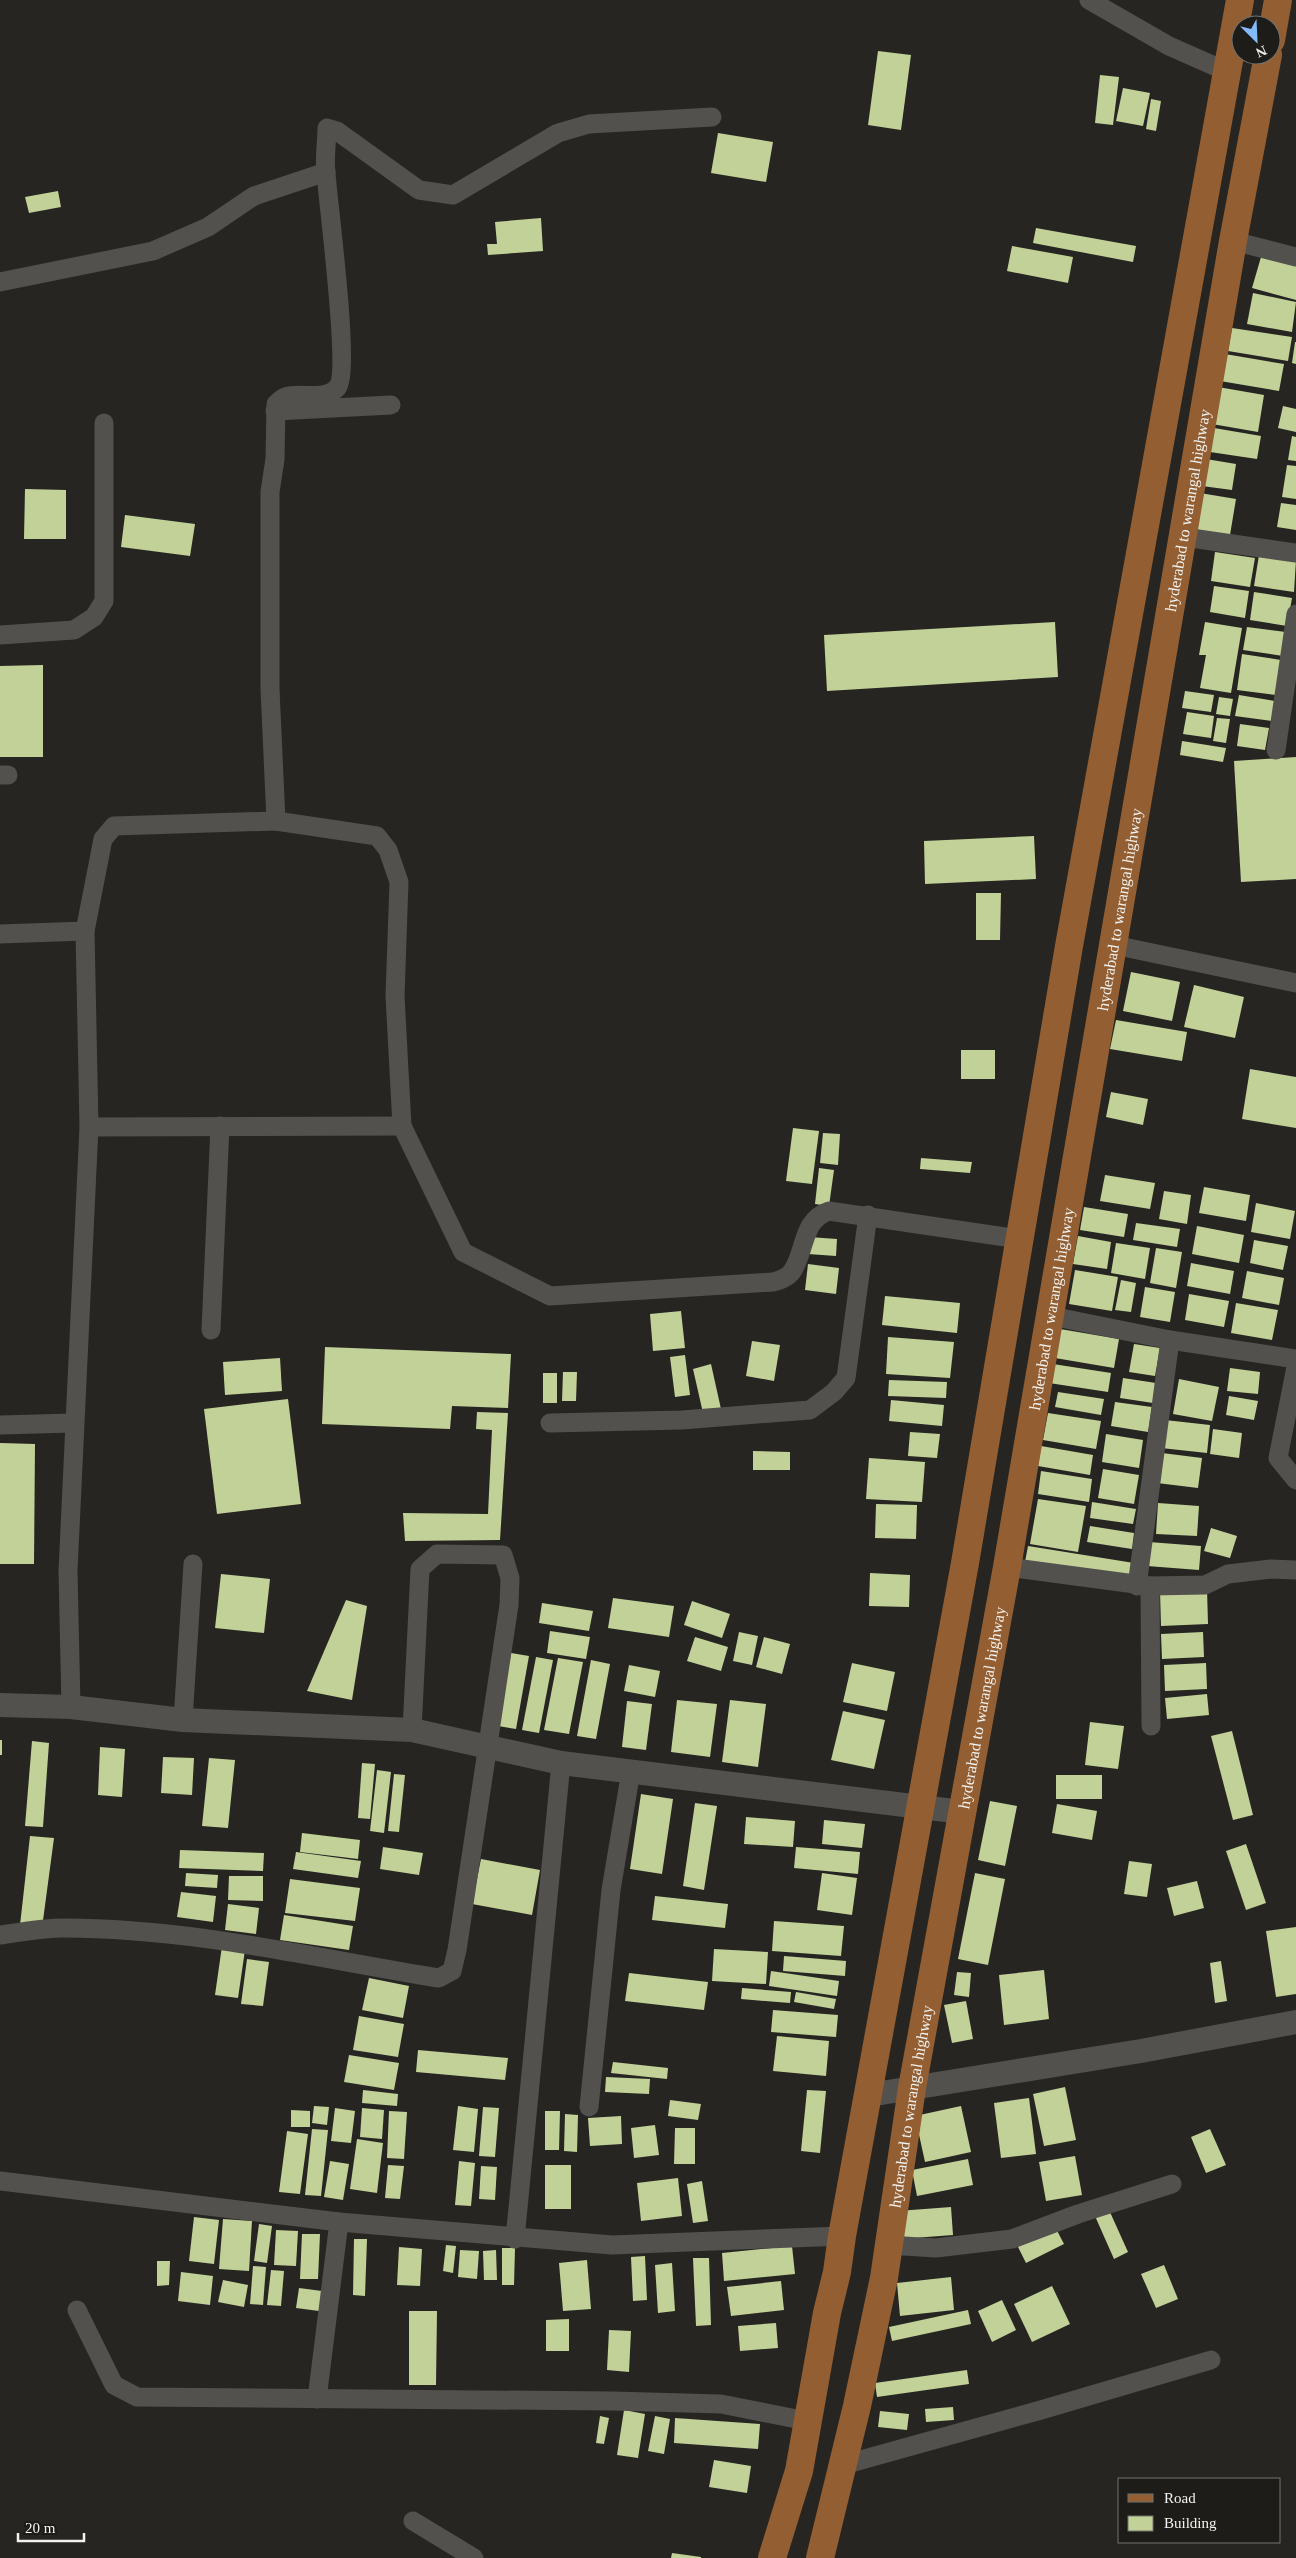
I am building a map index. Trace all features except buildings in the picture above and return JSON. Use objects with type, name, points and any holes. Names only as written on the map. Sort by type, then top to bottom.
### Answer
[{"type":"main road","points":[[772,2558],[799,2471],[827,2313],[837,2272],[965,1563],[1019,1239],[1140,542],[1240,0]]},
{"type":"main road","points":[[1275,15],[1278,0]]},
{"type":"main road","name":"hyderabad to warangal highway","points":[[820,2558],[884,2278],[912,2088],[1051,1316],[1233,241],[1266,65]]},
{"type":"street","points":[[1089,0],[1170,46],[1228,72]]},
{"type":"street","points":[[276,821],[270,643],[270,492],[275,459],[276,404],[285,397],[330,392],[337,388],[341,379],[340,332],[326,172],[325,145],[327,128],[337,131],[419,190],[453,196],[566,131],[589,124],[712,117]]},
{"type":"street","points":[[0,282],[153,251],[208,227],[254,196],[326,172]]},
{"type":"street","points":[[1233,241],[1296,257]]},
{"type":"street","points":[[275,411],[391,405]]},
{"type":"street","points":[[0,635],[74,630],[94,617],[104,601],[104,423]]},
{"type":"street","points":[[1184,537],[1296,553]]},
{"type":"street","points":[[1276,750],[1296,614]]},
{"type":"street","points":[[72,1707],[68,1571],[73,1423],[89,1127],[86,931],[103,839],[114,826],[276,821],[377,836],[388,850],[399,882],[394,996],[402,1126],[463,1252],[550,1296],[773,1282],[785,1278],[793,1270],[809,1228],[819,1214],[830,1211],[868,1215],[1019,1239]]},
{"type":"street","points":[[0,934],[86,931]]},
{"type":"street","points":[[1114,946],[1296,983]]},
{"type":"street","points":[[211,1330],[220,1126]]},
{"type":"street","points":[[89,1127],[402,1126]]},
{"type":"street","points":[[550,1423],[682,1420],[810,1410],[834,1392],[846,1378],[868,1215]]},
{"type":"street","points":[[1051,1316],[1170,1340],[1296,1359]]},
{"type":"street","points":[[1151,1726],[1144,1586],[1170,1340]]},
{"type":"street","points":[[1296,1367],[1278,1458],[1296,1480]]},
{"type":"street","points":[[0,1425],[73,1423]]},
{"type":"street","points":[[0,1935],[63,1928],[141,1933],[218,1941],[439,1978],[445,1977],[452,1971],[456,1950],[489,1746],[509,1605],[510,1578],[503,1555],[437,1554],[420,1569],[412,1730]]},
{"type":"street","points":[[184,1720],[193,1564]]},
{"type":"street","points":[[1007,1567],[1144,1586],[1205,1585],[1228,1574],[1296,1570]]},
{"type":"street","points":[[0,1705],[72,1707],[184,1720],[412,1730],[561,1763],[920,1809],[962,1812]]},
{"type":"street","points":[[515,2238],[561,1763]]},
{"type":"street","points":[[589,2107],[611,1890],[631,1771]]},
{"type":"street","points":[[869,2096],[1141,2051],[1296,2022]]},
{"type":"street","points":[[0,2181],[34,2183],[340,2222],[612,2245],[842,2236]]},
{"type":"street","points":[[888,2246],[936,2248],[1012,2239],[1078,2214],[1172,2184]]},
{"type":"street","points":[[317,2399],[340,2222]]},
{"type":"street","points":[[77,2310],[114,2385],[137,2397],[613,2400],[721,2404],[807,2421]]},
{"type":"street","points":[[843,2464],[1042,2410],[1211,2360]]},
{"type":"street","points":[[413,2521],[474,2558]]}]
